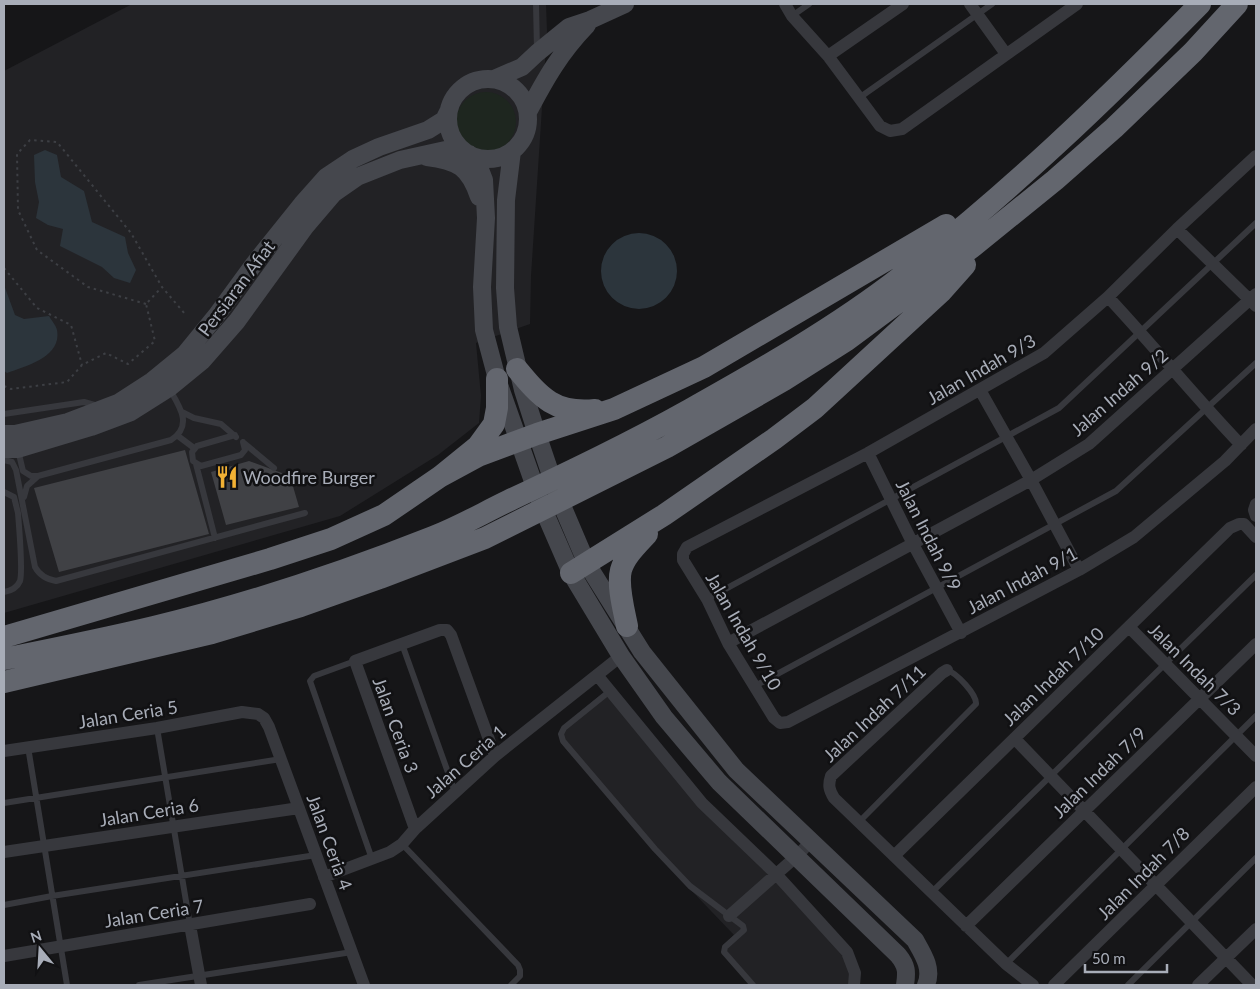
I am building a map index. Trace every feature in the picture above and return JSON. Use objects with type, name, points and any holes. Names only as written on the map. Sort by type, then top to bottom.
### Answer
[{"type":"highway","points":[[4,659],[154,627],[221,610],[437,536],[594,461],[762,370],[825,330],[899,278],[979,214],[1087,117],[1200,4]]},
{"type":"highway","points":[[4,682],[164,645],[283,612],[380,578],[485,538],[667,447],[784,380],[847,340],[901,302],[1000,225],[1114,128],[1193,52],[1237,4]]},
{"type":"highway","points":[[441,476],[478,456],[530,444],[614,409],[704,367],[999,195]]},
{"type":"highway","points":[[576,562],[664,515],[774,439],[815,408],[941,292],[1000,225]]},
{"type":"highway","points":[[517,369],[537,392],[552,404],[577,412],[614,409]]},
{"type":"highway","points":[[4,636],[127,602],[270,559],[331,539],[384,515],[441,476],[478,446],[494,424],[497,408],[497,379]]},
{"type":"highway","points":[[627,626],[621,590],[621,571],[629,554],[664,515]]},
{"type":"main road","points":[[494,79],[522,67],[569,27],[590,20],[625,4]]},
{"type":"main road","points":[[528,112],[553,66],[590,20]]},
{"type":"main road","points":[[464,151],[480,158],[491,159],[512,151],[520,143],[528,123],[528,112],[524,100],[516,90],[506,83],[494,79],[482,79],[471,82],[453,98],[449,110],[448,123],[451,136],[464,151],[479,168],[484,180],[486,218],[482,287],[484,330],[497,379],[530,444]]},
{"type":"main road","name":"Persiaran Afiat","points":[[10,442],[91,427],[131,412],[169,388],[202,361],[237,321],[305,227],[334,193],[353,160],[428,130],[444,120],[449,110]]},
{"type":"main road","name":"Persiaran Afiat","points":[[10,442],[118,402],[152,381],[185,354],[254,264],[326,177],[356,178],[400,160],[416,156],[464,151]]},
{"type":"main road","points":[[512,151],[506,200],[505,288],[508,327],[541,504],[576,562],[620,656],[664,717],[719,782],[906,964],[907,974],[904,985]]},
{"type":"main road","points":[[416,156],[444,159],[467,172],[475,185],[486,218]]},
{"type":"main road","points":[[576,562],[627,626],[648,659],[736,770],[915,940],[925,957],[928,969],[926,985]]},
{"type":"street","points":[[784,4],[792,16],[828,56],[880,126],[890,132],[902,129],[1077,4]]},
{"type":"street","points":[[828,56],[903,4]]},
{"type":"street","points":[[974,9],[1006,54]]},
{"type":"street","name":"Jalan Indah 9/3","points":[[682,554],[687,547],[868,453],[1044,353],[1108,297],[1177,229],[1256,156]]},
{"type":"street","points":[[1177,229],[1254,300]]},
{"type":"street","points":[[1108,297],[1241,445]]},
{"type":"street","name":"Jalan Indah 9/2","points":[[728,643],[1031,480],[1089,444],[1172,369],[1254,300]]},
{"type":"street","points":[[980,390],[1079,570]]},
{"type":"street","name":"Jalan Indah 9/1","points":[[780,723],[788,722],[1079,570],[1134,537],[1225,461],[1256,429]]},
{"type":"street","name":"Jalan Indah 9/9","points":[[868,453],[913,544],[961,632]]},
{"type":"street","points":[[1256,504],[1254,510],[1256,516]]},
{"type":"street","name":"Jalan Indah 7/10","points":[[894,856],[1230,528],[1238,524],[1244,524],[1256,537]]},
{"type":"street","name":"Jalan Indah 9/10","points":[[682,554],[683,560],[707,599],[728,643],[774,718],[780,723]]},
{"type":"street","name":"Jalan Indah 7/3","points":[[1129,627],[1256,756]]},
{"type":"street","points":[[355,662],[440,630],[447,630],[451,635],[496,756]]},
{"type":"street","name":"Jalan Indah 7/9","points":[[966,926],[1256,644]]},
{"type":"street","name":"Jalan Ceria 1","points":[[324,877],[390,852],[402,844],[415,829],[496,756],[620,656]]},
{"type":"street","name":"Jalan Ceria 3","points":[[355,662],[415,829]]},
{"type":"street","name":"Jalan Indah 7/11","points":[[859,822],[834,798],[828,785],[831,776],[947,670]]},
{"type":"street","points":[[597,675],[702,803],[776,874],[847,952],[855,973],[854,985]]},
{"type":"street","name":"Jalan Ceria 5","points":[[4,751],[157,728],[242,712],[258,714]]},
{"type":"street","name":"Jalan Ceria 4","points":[[258,714],[264,718],[269,726],[364,985]]},
{"type":"street","points":[[1015,738],[1252,985]]},
{"type":"street","name":"Jalan Indah 7/8","points":[[1054,985],[1256,787]]},
{"type":"street","name":"Jalan Ceria 6","points":[[4,852],[299,808]]},
{"type":"street","points":[[859,822],[1006,964],[1033,985]]},
{"type":"street","points":[[729,916],[811,841]]},
{"type":"street","name":"Jalan Ceria 7","points":[[4,956],[310,904]]},
{"type":"street","points":[[190,925],[200,980]]},
{"type":"street","points":[[1198,985],[1256,929]]},
{"type":"lane","points":[[536,4],[537,53]]},
{"type":"lane","points":[[792,16],[809,4]]},
{"type":"lane","points":[[859,98],[974,9],[992,4]]},
{"type":"lane","points":[[707,599],[1059,408],[1214,265],[1256,223]]},
{"type":"lane","points":[[755,686],[1116,491],[1256,364]]},
{"type":"lane","points":[[10,442],[23,471],[31,476],[38,476],[172,440],[182,430],[182,412],[169,388]]},
{"type":"lane","points":[[4,414],[84,402],[104,408]]},
{"type":"lane","points":[[182,412],[194,418],[221,424],[274,468]]},
{"type":"lane","points":[[178,436],[194,448]]},
{"type":"lane","points":[[194,448],[235,436]]},
{"type":"lane","points":[[196,464],[201,466],[241,455],[245,450],[242,442]]},
{"type":"lane","points":[[194,448],[192,456],[196,464],[216,538]]},
{"type":"lane","points":[[4,460],[12,462],[15,466],[35,568],[38,573],[50,580],[56,581],[305,513]]},
{"type":"lane","points":[[23,501],[27,486],[38,476]]},
{"type":"lane","points":[[4,492],[14,497],[18,513],[21,576],[16,586],[4,592]]},
{"type":"lane","points":[[932,892],[1256,575]]},
{"type":"lane","points":[[402,644],[455,792]]},
{"type":"lane","points":[[355,662],[314,676],[310,681],[372,859]]},
{"type":"lane","points":[[859,822],[976,704],[975,695],[953,673],[947,670]]},
{"type":"lane","points":[[610,691],[564,728],[561,734],[563,741],[655,849],[690,886],[743,926],[744,930],[725,947],[724,952],[753,985]]},
{"type":"lane","points":[[1006,964],[1256,716]]},
{"type":"lane","points":[[157,728],[190,925]]},
{"type":"lane","points":[[28,747],[67,985]]},
{"type":"lane","points":[[4,803],[281,759]]},
{"type":"lane","points":[[402,844],[518,965],[520,976],[511,985]]},
{"type":"lane","points":[[4,905],[316,855]]},
{"type":"lane","points":[[1128,985],[1256,858]]},
{"type":"lane","points":[[138,985],[200,980],[352,952]]},
{"type":"path","points":[[146,304],[88,287],[37,250],[18,210],[17,154],[30,140],[57,142],[131,232],[162,287],[185,314]]},
{"type":"path","points":[[4,268],[37,308],[70,325],[82,364]]},
{"type":"path","points":[[146,304],[162,287]]},
{"type":"path","points":[[4,386],[11,389],[67,382],[82,364],[106,353],[128,364],[155,341],[146,304]]},
{"type":"shaded area","points":[[132,4],[546,4],[547,31],[531,276],[530,324],[476,343],[481,396],[479,423],[438,455],[340,516],[4,613],[4,71]]},
{"type":"shaded area","points":[[480,92],[492,92],[503,97],[511,105],[516,116],[514,134],[503,147],[492,152],[480,152],[469,147],[461,139],[456,128],[456,116],[461,105],[469,97]]},
{"type":"shaded area","points":[[45,150],[57,155],[61,177],[84,191],[92,222],[125,237],[128,253],[136,270],[130,283],[114,278],[102,267],[60,246],[63,229],[48,225],[36,218],[39,202],[35,182],[34,155]]},
{"type":"shaded area","points":[[639,233],[654,236],[666,244],[674,256],[677,271],[674,286],[666,298],[654,306],[639,309],[624,306],[612,298],[604,286],[601,271],[604,256],[612,244],[624,236]]},
{"type":"shaded area","points":[[4,285],[15,315],[24,319],[49,316],[57,330],[57,339],[54,347],[48,354],[41,359],[7,373],[4,371]]},
{"type":"shaded area","points":[[611,686],[704,800],[849,949],[858,985],[750,985],[722,953],[722,946],[734,935],[689,888],[561,743],[563,726]]},
{"type":"building","points":[[185,450],[209,534],[59,572],[34,488]]},
{"type":"building","points":[[249,461],[290,476],[299,507],[226,525],[211,472]]},
{"type":"place","name":"Woodfire Burger","points":[[227,477]]}]
